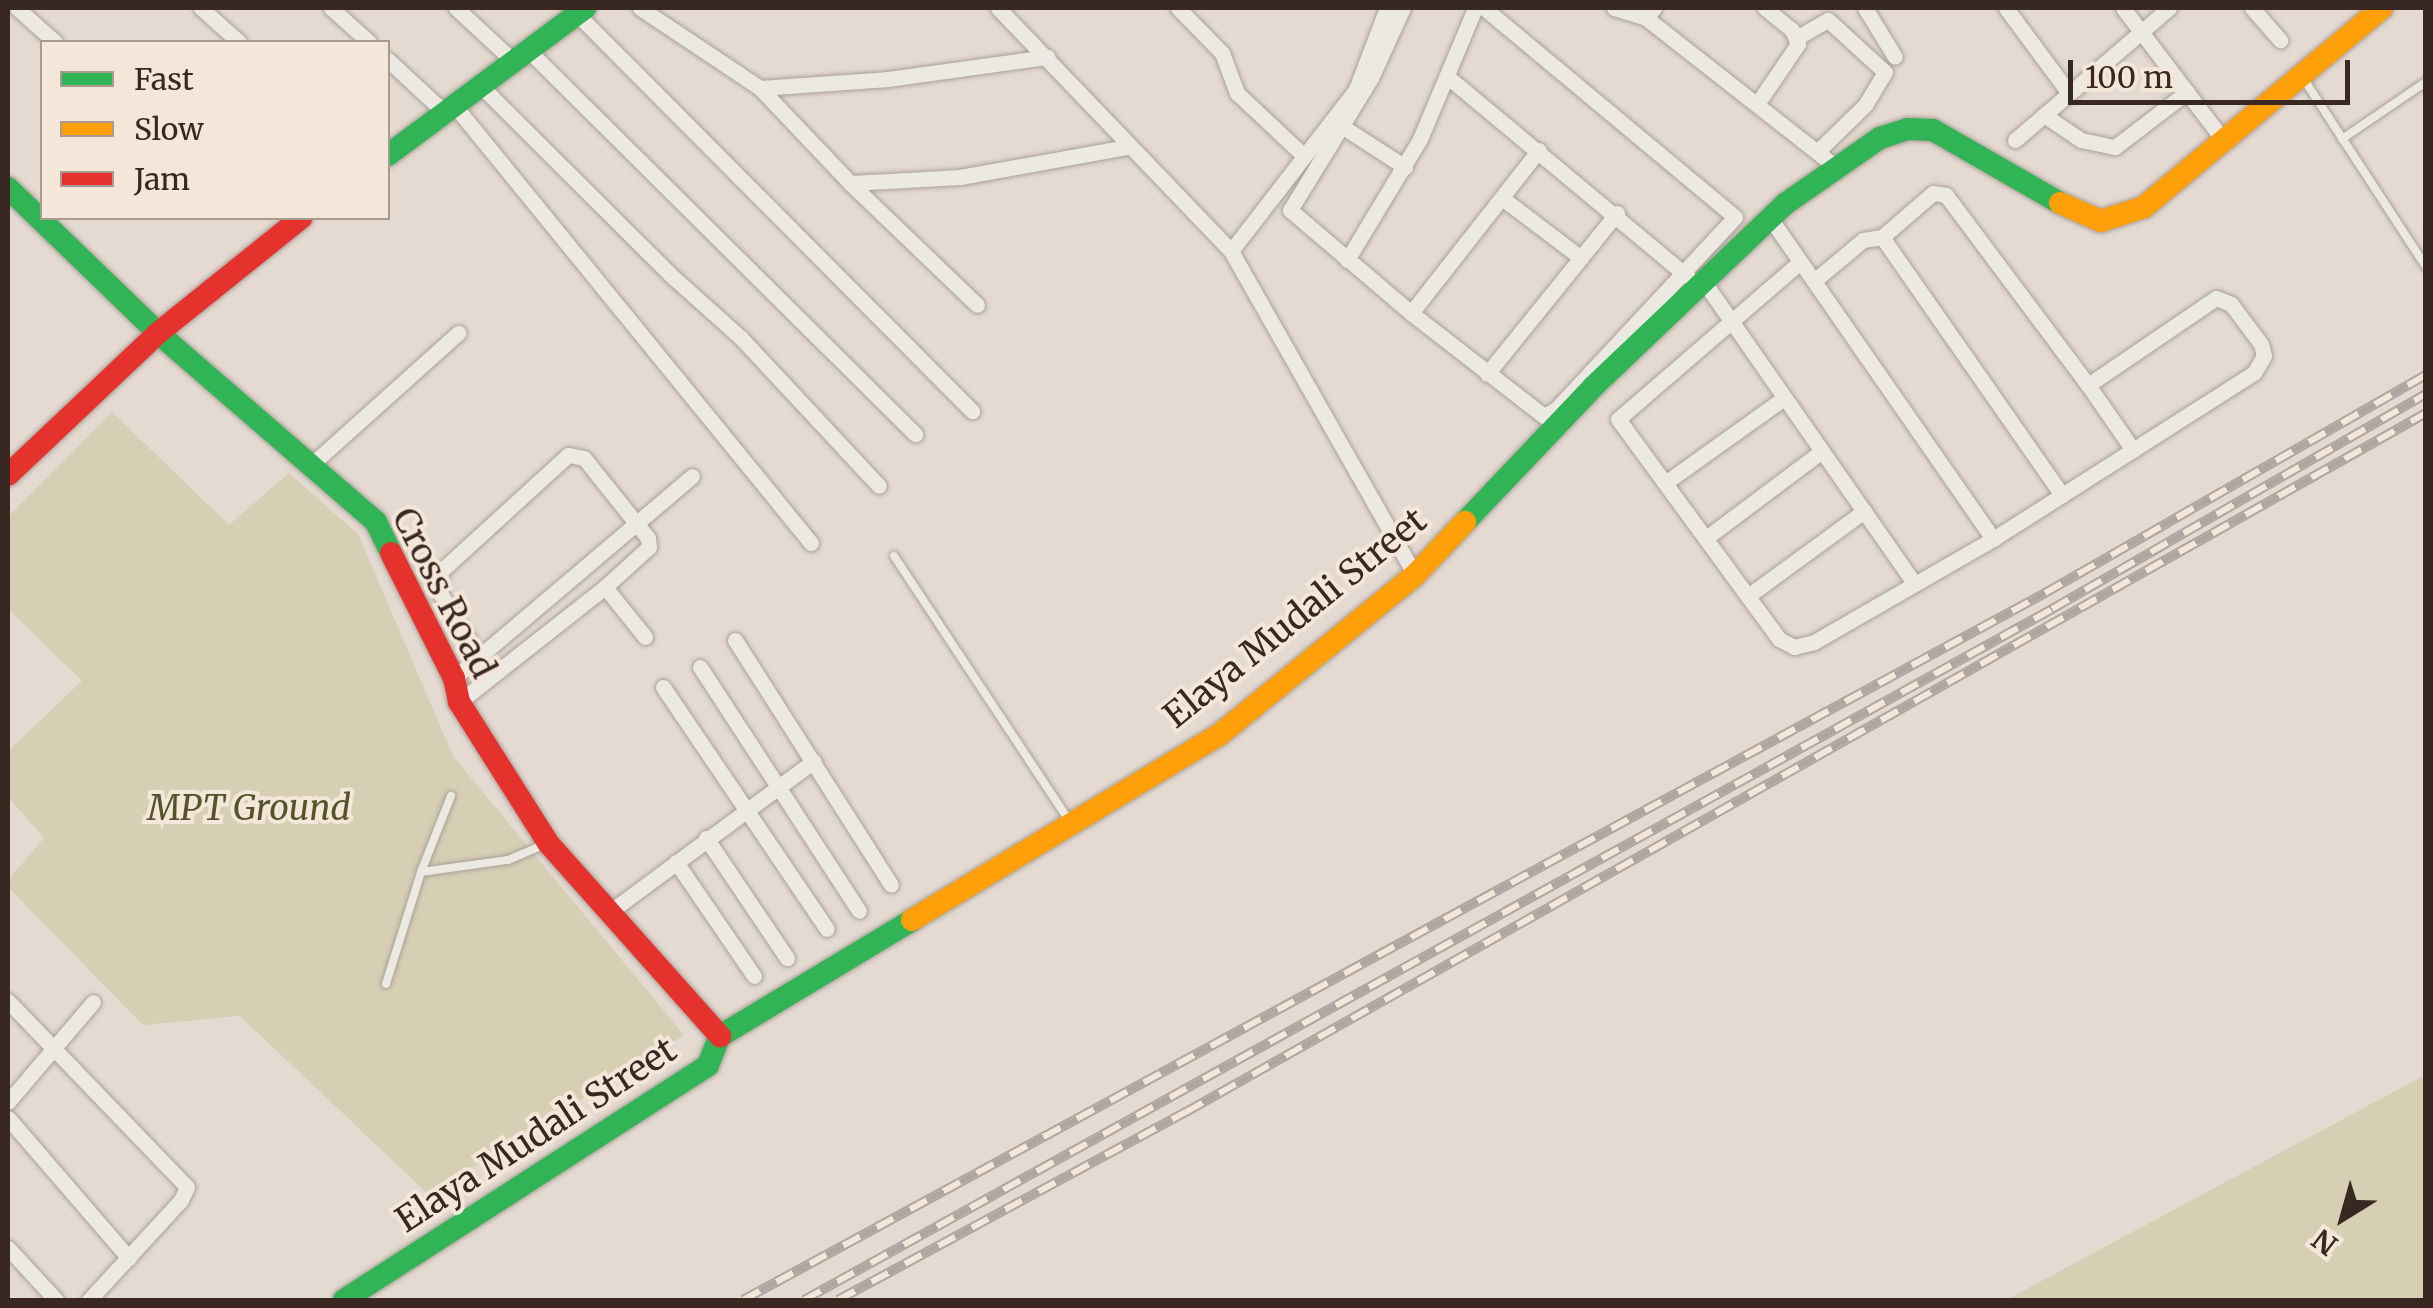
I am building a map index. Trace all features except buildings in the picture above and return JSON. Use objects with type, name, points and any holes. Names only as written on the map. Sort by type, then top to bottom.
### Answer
[{"type":"street","points":[[17,8],[53,40]]},
{"type":"street","points":[[331,8],[367,40]]},
{"type":"street","points":[[456,8],[519,54],[915,434]]},
{"type":"street","points":[[640,8],[760,88],[850,182],[978,305]]},
{"type":"street","points":[[998,8],[1126,147],[1231,251],[1415,575]]},
{"type":"street","points":[[1178,8],[1222,53],[1238,93],[1304,156]]},
{"type":"street","points":[[1231,251],[1356,89],[1388,8]]},
{"type":"street","points":[[1403,8],[1372,78],[1290,210],[1486,374],[1538,414],[1549,414],[1695,280],[1734,217],[1484,8]]},
{"type":"street","points":[[1347,260],[1405,167],[1449,78],[1475,8]]},
{"type":"street","points":[[1614,8],[1650,13],[1837,168]]},
{"type":"street","points":[[1865,8],[1896,57]]},
{"type":"street","points":[[2006,8],[2069,93]]},
{"type":"street","points":[[2124,8],[2224,141]]},
{"type":"street","points":[[2015,140],[2168,8]]},
{"type":"street","points":[[2252,8],[2280,40]]},
{"type":"street","name":"Elaya Mudali Street","points":[[344,1300],[708,1064],[720,1036],[1218,735],[1415,575],[1695,280],[1770,218],[1880,138],[1907,129],[1932,130],[2076,212],[2101,221],[2144,207],[2382,8]]},
{"type":"street","points":[[210,10],[236,40]]},
{"type":"street","points":[[390,153],[578,10],[972,411]]},
{"type":"street","points":[[1778,11],[1798,37]]},
{"type":"street","points":[[1757,104],[1794,51],[1798,37],[1828,20],[1885,72],[1866,104],[1818,150]]},
{"type":"street","points":[[760,88],[888,80],[1047,57]]},
{"type":"street","points":[[390,62],[448,108],[811,543]]},
{"type":"street","points":[[1449,78],[1695,280],[1732,321],[1914,584]]},
{"type":"street","points":[[481,86],[674,278],[742,338],[879,486]]},
{"type":"street","points":[[2044,115],[2082,140],[2115,147],[2187,92]]},
{"type":"street","points":[[1343,127],[1405,167]]},
{"type":"street","points":[[850,182],[960,176],[1126,147]]},
{"type":"street","points":[[1412,313],[1539,150]]},
{"type":"street","name":"Cross Road","points":[[8,188],[40,219]]},
{"type":"street","points":[[1814,281],[1863,240],[1882,237],[1934,194],[1953,200],[2133,450]]},
{"type":"street","points":[[1502,198],[1580,258]]},
{"type":"street","points":[[1486,374],[1617,213]]},
{"type":"street","points":[[1770,218],[1993,539]]},
{"type":"street","name":"Cross Road","points":[[41,220],[158,332],[376,522],[454,678],[459,702],[548,843],[720,1036]]},
{"type":"street","points":[[8,475],[158,332],[298,220]]},
{"type":"street","points":[[1882,237],[2062,495]]},
{"type":"street","points":[[1800,262],[1618,418],[1779,638],[1794,647],[1814,642],[1993,539],[2254,373],[2264,356],[2261,344],[2231,304],[2216,298],[2088,385]]},
{"type":"street","points":[[311,465],[458,333]]},
{"type":"street","points":[[1665,483],[1784,398]]},
{"type":"street","points":[[1706,538],[1822,451]]},
{"type":"street","points":[[459,702],[606,587],[649,547],[648,538],[584,458],[568,456],[441,571],[440,594],[491,676]]},
{"type":"street","points":[[454,678],[692,476]]},
{"type":"street","points":[[1748,596],[1864,512]]},
{"type":"street","points":[[606,587],[645,637]]},
{"type":"street","points":[[735,640],[892,885]]},
{"type":"street","points":[[700,668],[859,911]]},
{"type":"street","points":[[663,687],[827,929]]},
{"type":"street","points":[[611,910],[814,761]]},
{"type":"street","points":[[706,838],[786,958]]},
{"type":"street","points":[[676,862],[754,976]]},
{"type":"street","points":[[8,1001],[187,1187],[182,1200],[89,1300]]},
{"type":"street","points":[[8,1102],[93,1002]]},
{"type":"street","points":[[8,1118],[129,1258]]},
{"type":"street","points":[[8,1248],[56,1300]]},
{"type":"lane","points":[[2301,75],[2426,267]]},
{"type":"lane","points":[[2342,138],[2426,82]]},
{"type":"lane","points":[[894,556],[1072,824]]},
{"type":"lane","points":[[386,984],[421,872],[451,796]]},
{"type":"lane","points":[[421,872],[508,860],[548,843]]},
{"type":"green space","name":"MPT Ground","points":[[112,412],[229,525],[289,473],[358,534],[453,756],[684,1035],[429,1195],[240,1016],[143,1025],[8,887],[8,880],[44,838],[8,797],[8,751],[82,681],[8,609],[8,517]]},
{"type":"green space","points":[[2425,1075],[2425,1300],[2006,1300]]},
{"type":"railway","points":[[743,1300],[2045,593],[2426,375]]},
{"type":"railway","points":[[804,1300],[2052,609],[2426,394]]},
{"type":"railway","points":[[838,1300],[1186,1112],[2426,413]]},
{"type":"traffic: fast","points":[[390,154],[585,8]]},
{"type":"traffic: fast","points":[[1465,522],[1594,386],[1785,204],[1880,138],[1907,129],[1933,130],[2060,203]]},
{"type":"traffic: fast","points":[[8,188],[40,219]]},
{"type":"traffic: fast","points":[[41,220],[158,333],[376,522],[391,553]]},
{"type":"traffic: fast","points":[[344,1300],[708,1065],[720,1036],[912,920]]},
{"type":"traffic: slow","points":[[2060,203],[2101,221],[2144,207],[2382,8]]},
{"type":"traffic: slow","points":[[912,920],[1219,735],[1415,575],[1465,522]]},
{"type":"traffic: jam","points":[[8,475],[158,333],[299,220]]},
{"type":"traffic: jam","points":[[391,553],[454,678],[459,702],[548,843],[720,1036]]}]
